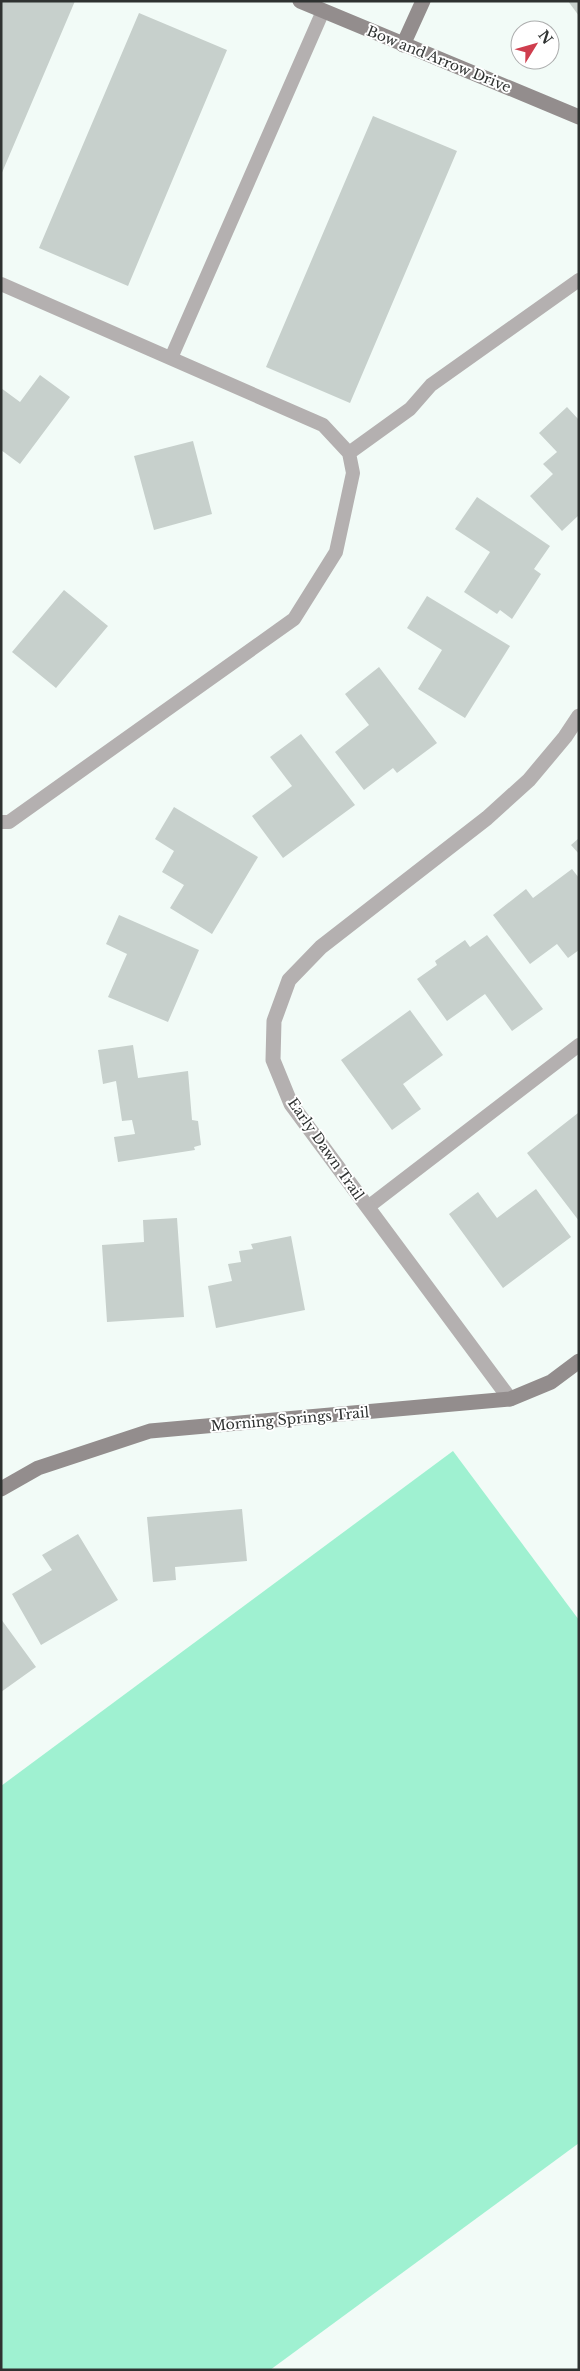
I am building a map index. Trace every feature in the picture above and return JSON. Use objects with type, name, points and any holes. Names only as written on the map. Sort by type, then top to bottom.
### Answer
[{"type":"street","name":"Bow and Arrow Drive","points":[[300,1],[579,117]]},
{"type":"street","points":[[403,44],[423,1]]},
{"type":"street","name":"Early Dawn Trail","points":[[510,1400],[291,1104],[273,1060],[274,1021],[288,980],[321,947],[487,818],[529,780],[565,737],[579,716]]},
{"type":"street","name":"Morning Springs Trail","points":[[1,1489],[38,1468],[150,1431],[510,1400],[551,1382],[579,1361]]},
{"type":"lane","points":[[171,358],[322,11]]},
{"type":"lane","points":[[349,452],[410,409],[431,385],[579,280]]},
{"type":"lane","points":[[1,284],[323,425],[349,452],[354,473],[336,552],[294,619],[9,822],[1,822]]},
{"type":"lane","points":[[368,1207],[579,1045]]},
{"type":"green space","points":[[453,1451],[579,1620],[579,2143],[270,2370],[1,2370],[1,1786]]},
{"type":"building","points":[[1,1],[75,1],[1,175]]},
{"type":"building","points":[[568,1],[579,1],[579,16]]},
{"type":"building","points":[[139,13],[227,50],[128,286],[39,248]]},
{"type":"building","points":[[373,116],[457,151],[350,403],[266,367]]},
{"type":"building","points":[[40,375],[70,397],[20,464],[1,450],[1,388],[20,402]]},
{"type":"building","points":[[567,407],[579,420],[579,515],[562,531],[530,496],[553,474],[543,464],[557,452],[539,433]]},
{"type":"building","points":[[193,441],[212,514],[154,530],[134,456]]},
{"type":"building","points":[[477,497],[550,546],[534,569],[541,574],[512,619],[500,610],[497,614],[464,592],[490,552],[455,529]]},
{"type":"building","points":[[64,590],[108,626],[56,688],[12,652]]},
{"type":"building","points":[[427,596],[510,646],[465,718],[418,689],[442,650],[407,628]]},
{"type":"building","points":[[379,667],[437,743],[397,773],[393,768],[364,790],[335,752],[369,725],[345,694]]},
{"type":"building","points":[[301,734],[355,805],[283,858],[252,816],[292,786],[270,757]]},
{"type":"building","points":[[174,807],[258,857],[212,934],[170,908],[184,885],[162,872],[174,851],[155,839]]},
{"type":"building","points":[[579,838],[579,854],[571,845]]},
{"type":"building","points":[[572,869],[579,878],[579,950],[568,958],[557,944],[530,964],[493,915],[526,889],[533,898]]},
{"type":"building","points":[[119,915],[199,950],[168,1022],[108,997],[127,954],[106,944]]},
{"type":"building","points":[[487,935],[543,1009],[512,1031],[485,994],[447,1021],[417,979],[437,965],[435,961],[465,940],[470,947]]},
{"type":"building","points":[[410,1010],[443,1055],[403,1084],[421,1109],[392,1130],[341,1060]]},
{"type":"building","points":[[133,1045],[138,1078],[188,1071],[192,1120],[198,1121],[201,1145],[194,1147],[195,1150],[118,1162],[114,1137],[135,1134],[132,1120],[122,1121],[116,1081],[103,1084],[98,1050]]},
{"type":"building","points":[[579,1114],[579,1221],[527,1153]]},
{"type":"building","points":[[536,1189],[571,1237],[503,1288],[449,1214],[478,1192],[497,1218]]},
{"type":"building","points":[[177,1218],[184,1317],[107,1322],[102,1245],[144,1242],[143,1220]]},
{"type":"building","points":[[291,1236],[305,1310],[216,1328],[208,1286],[232,1281],[228,1264],[241,1262],[239,1251],[253,1249],[251,1244]]},
{"type":"building","points":[[242,1509],[247,1561],[175,1567],[176,1580],[153,1582],[147,1517]]},
{"type":"building","points":[[78,1534],[118,1600],[41,1645],[12,1594],[52,1570],[42,1555]]},
{"type":"building","points":[[1,1619],[36,1667],[1,1692]]}]
